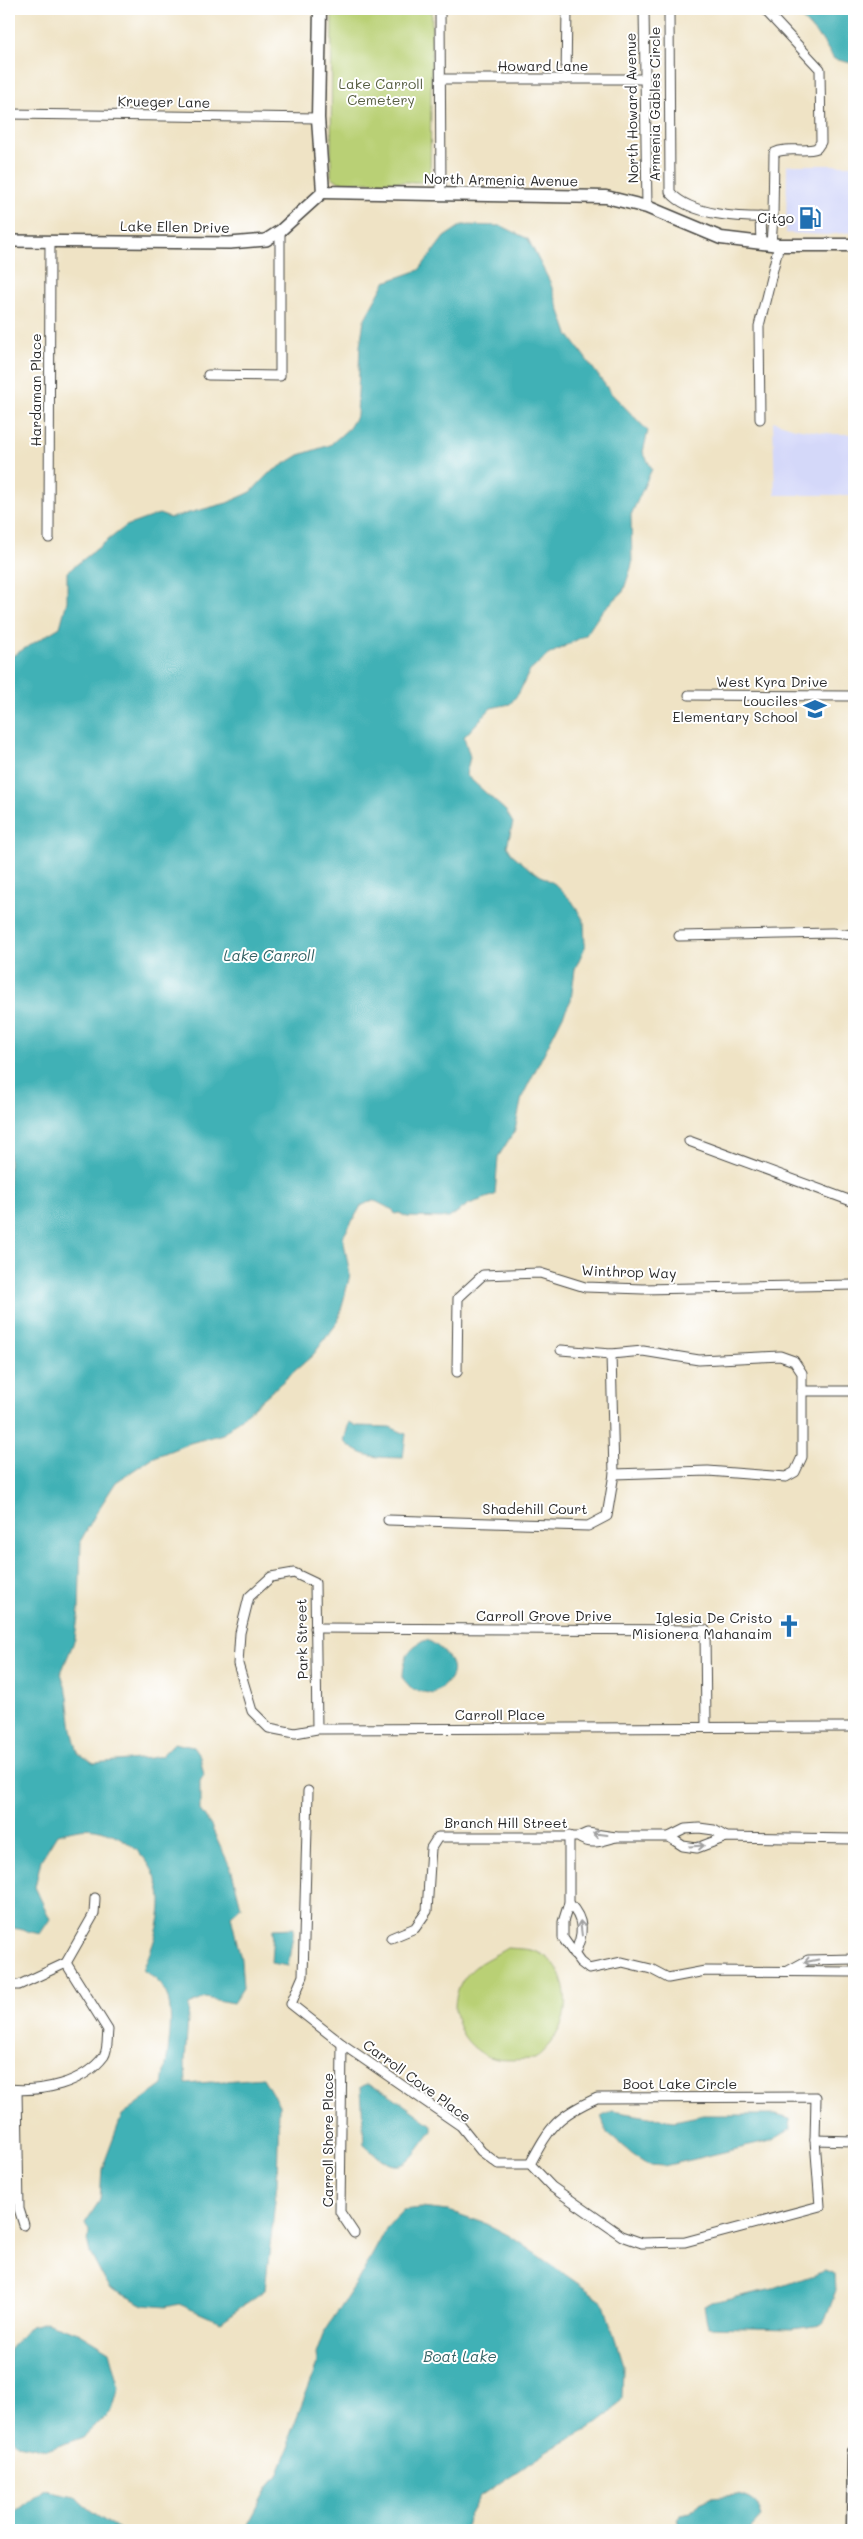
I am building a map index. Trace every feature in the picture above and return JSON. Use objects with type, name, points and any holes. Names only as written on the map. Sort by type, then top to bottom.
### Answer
[{"type":"main road","points":[[320,9],[318,118],[323,192]]},
{"type":"main road","name":"North Armenia Avenue","points":[[323,192],[606,197],[647,207],[721,238],[770,244],[854,245]]},
{"type":"main road","points":[[853,2530],[854,2452]]},
{"type":"street","points":[[440,9],[441,194]]},
{"type":"street","points":[[566,80],[567,9]]},
{"type":"street","name":"North Howard Avenue","points":[[644,9],[647,207]]},
{"type":"street","name":"Armenia Gables Circle","points":[[669,9],[670,192],[675,198],[717,215],[773,217]]},
{"type":"street","points":[[760,419],[759,326],[773,217],[774,153],[780,150],[810,151],[818,148],[821,142],[820,69],[764,9]]},
{"type":"street","name":"Howard Lane","points":[[441,79],[644,80]]},
{"type":"street","name":"Krueger Lane","points":[[9,114],[318,118]]},
{"type":"street","name":"Lake Ellen Drive","points":[[9,241],[250,242],[266,240],[280,231],[323,192]]},
{"type":"street","points":[[760,217],[770,244]]},
{"type":"street","points":[[208,375],[280,376],[280,231]]},
{"type":"street","name":"Hardaman Place","points":[[49,538],[50,241]]},
{"type":"street","name":"West Kyra Drive","points":[[689,695],[854,696]]},
{"type":"street","points":[[679,936],[832,933],[854,935]]},
{"type":"street","points":[[689,1141],[854,1202]]},
{"type":"street","name":"Winthrop Way","points":[[457,1372],[458,1298],[483,1275],[540,1274],[585,1287],[642,1289],[854,1285]]},
{"type":"street","points":[[561,1350],[611,1354],[643,1351],[699,1360],[780,1356],[794,1361],[802,1373],[802,1457],[796,1472],[786,1477],[708,1471],[614,1474]]},
{"type":"street","name":"Shadehill Court","points":[[388,1520],[588,1526],[607,1516],[614,1474],[611,1354]]},
{"type":"street","points":[[802,1391],[854,1391]]},
{"type":"street","name":"Park Street","points":[[244,1616],[250,1597],[271,1577],[294,1573],[315,1583],[317,1729]]},
{"type":"street","name":"Carroll Place","points":[[244,1616],[240,1633],[238,1664],[252,1711],[269,1728],[294,1733],[317,1729],[854,1727]]},
{"type":"street","name":"Carroll Grove Drive","points":[[315,1628],[705,1630],[706,1727]]},
{"type":"street","name":"Carroll Cove Place","points":[[308,1791],[303,1976],[291,2004],[342,2044],[461,2126],[480,2151],[498,2164],[530,2164]]},
{"type":"street","name":"Branch Hill Street","points":[[391,1938],[415,1928],[427,1911],[431,1848],[438,1838],[574,1837],[585,1842],[593,1842],[616,1837],[668,1837],[685,1830],[699,1828],[714,1830],[726,1837]]},
{"type":"street","points":[[574,1837],[569,1903],[563,1922],[563,1938],[574,1955],[589,1969],[622,1962],[651,1969],[668,1978],[705,1971],[854,1972]]},
{"type":"street","name":"Branch Hill Street","points":[[668,1837],[683,1846],[696,1848],[726,1837],[854,1839]]},
{"type":"street","points":[[9,1985],[19,1985],[66,1963],[94,1914],[95,1898]]},
{"type":"street","points":[[569,1903],[577,1912],[581,1925],[582,1939],[574,1955]]},
{"type":"street","points":[[786,1972],[808,1960],[854,1959]]},
{"type":"street","points":[[24,2225],[19,2209],[13,2089],[50,2087],[83,2076],[105,2055],[108,2030],[66,1963]]},
{"type":"street","name":"Carroll Shore Place","points":[[342,2044],[340,2212],[354,2232]]},
{"type":"street","name":"Boot Lake Circle","points":[[530,2164],[546,2133],[568,2111],[597,2098],[816,2097],[815,2140]]},
{"type":"street","points":[[530,2164],[552,2187],[622,2236],[642,2243],[685,2242],[820,2206],[815,2140],[854,2141]]},
{"type":"shaded area","points":[[787,165],[854,165],[854,232],[826,235],[786,233]]},
{"type":"shaded area","points":[[773,421],[795,428],[834,434],[854,434],[854,495],[775,495]]},
{"type":"green space","name":"Lake Carroll Cemetery","points":[[332,9],[432,9],[430,182],[339,182],[331,176]]},
{"type":"green space","points":[[507,1948],[529,1950],[545,1956],[559,1972],[562,1980],[566,2003],[562,2024],[551,2042],[535,2059],[506,2060],[489,2057],[477,2050],[467,2040],[460,2029],[456,2017],[455,2004],[458,1991],[464,1979],[478,1965]]},
{"type":"water","points":[[793,9],[854,9],[854,62],[834,59],[822,40]]},
{"type":"water","name":"Lake Carroll","points":[[462,225],[502,226],[528,239],[550,282],[568,334],[611,393],[648,431],[643,452],[652,469],[631,515],[632,565],[623,592],[602,611],[586,635],[548,655],[529,672],[519,693],[510,704],[491,708],[464,737],[470,757],[466,775],[506,811],[513,823],[507,846],[512,854],[531,870],[555,884],[572,901],[584,921],[585,947],[575,969],[571,1000],[522,1097],[515,1130],[498,1157],[495,1195],[469,1204],[449,1218],[407,1217],[399,1213],[395,1214],[393,1210],[373,1200],[361,1206],[343,1237],[350,1275],[338,1322],[313,1355],[223,1434],[190,1443],[152,1458],[116,1482],[81,1540],[79,1610],[75,1639],[61,1673],[68,1696],[72,1730],[78,1753],[94,1763],[161,1756],[174,1743],[193,1747],[200,1757],[204,1775],[200,1781],[200,1810],[211,1826],[232,1871],[241,1907],[231,1916],[241,1960],[243,1988],[233,2003],[205,1998],[189,2005],[185,2061],[186,2084],[263,2078],[279,2105],[277,2184],[265,2290],[220,2322],[179,2304],[166,2307],[144,2305],[112,2289],[103,2278],[90,2253],[88,2244],[89,2231],[85,2223],[100,2200],[102,2169],[122,2115],[163,2085],[170,2037],[170,2012],[165,1991],[155,1979],[143,1970],[153,1944],[160,1917],[161,1899],[159,1886],[154,1874],[140,1853],[130,1844],[107,1832],[85,1829],[57,1834],[41,1860],[35,1887],[50,1919],[40,1934],[9,1927],[9,658],[60,627],[67,601],[67,572],[126,526],[159,514],[170,518],[227,503],[251,492],[268,474],[299,455],[330,445],[349,428],[357,415],[360,346],[364,320],[385,282],[419,270],[444,237]]},
{"type":"water","points":[[349,1422],[357,1426],[390,1427],[406,1434],[403,1458],[371,1456],[351,1447],[344,1441]]},
{"type":"water","points":[[427,1640],[443,1651],[451,1662],[452,1668],[449,1680],[434,1694],[413,1690],[403,1679],[404,1666],[408,1654],[415,1646]]},
{"type":"water","points":[[294,1928],[288,1966],[271,1963],[273,1929]]},
{"type":"water","points":[[367,2084],[389,2094],[432,2125],[432,2131],[423,2143],[409,2160],[402,2164],[396,2165],[387,2162],[364,2145],[361,2087]]},
{"type":"water","points":[[612,2111],[674,2121],[703,2115],[776,2115],[790,2119],[791,2129],[771,2141],[664,2166],[649,2165],[633,2155],[607,2133],[601,2117]]},
{"type":"water","name":"Boat Lake","points":[[421,2208],[449,2211],[487,2224],[510,2236],[603,2301],[623,2365],[622,2398],[610,2413],[589,2429],[549,2450],[480,2496],[469,2516],[465,2530],[245,2530],[268,2487],[278,2475],[290,2445],[290,2435],[317,2363],[316,2354],[324,2332],[359,2279],[388,2226],[403,2210]]},
{"type":"water","points":[[825,2271],[835,2275],[836,2290],[823,2325],[792,2329],[708,2327],[704,2306],[712,2302],[773,2289]]},
{"type":"water","points":[[46,2322],[81,2334],[109,2351],[119,2388],[112,2411],[83,2437],[47,2450],[17,2444],[9,2434],[9,2350],[30,2326]]},
{"type":"water","points":[[44,2490],[75,2496],[90,2510],[121,2530],[9,2530],[9,2517]]},
{"type":"water","points":[[739,2495],[754,2502],[759,2507],[762,2516],[749,2530],[680,2530],[677,2518],[681,2514],[691,2512],[699,2502],[710,2497]]},
{"type":"place","name":"Citgo","points":[[810,218]]},
{"type":"place","name":"Louciles Elementary School","points":[[815,709]]},
{"type":"place","name":"Iglesia De Cristo Misionera Mahanaim","points":[[789,1626]]}]
